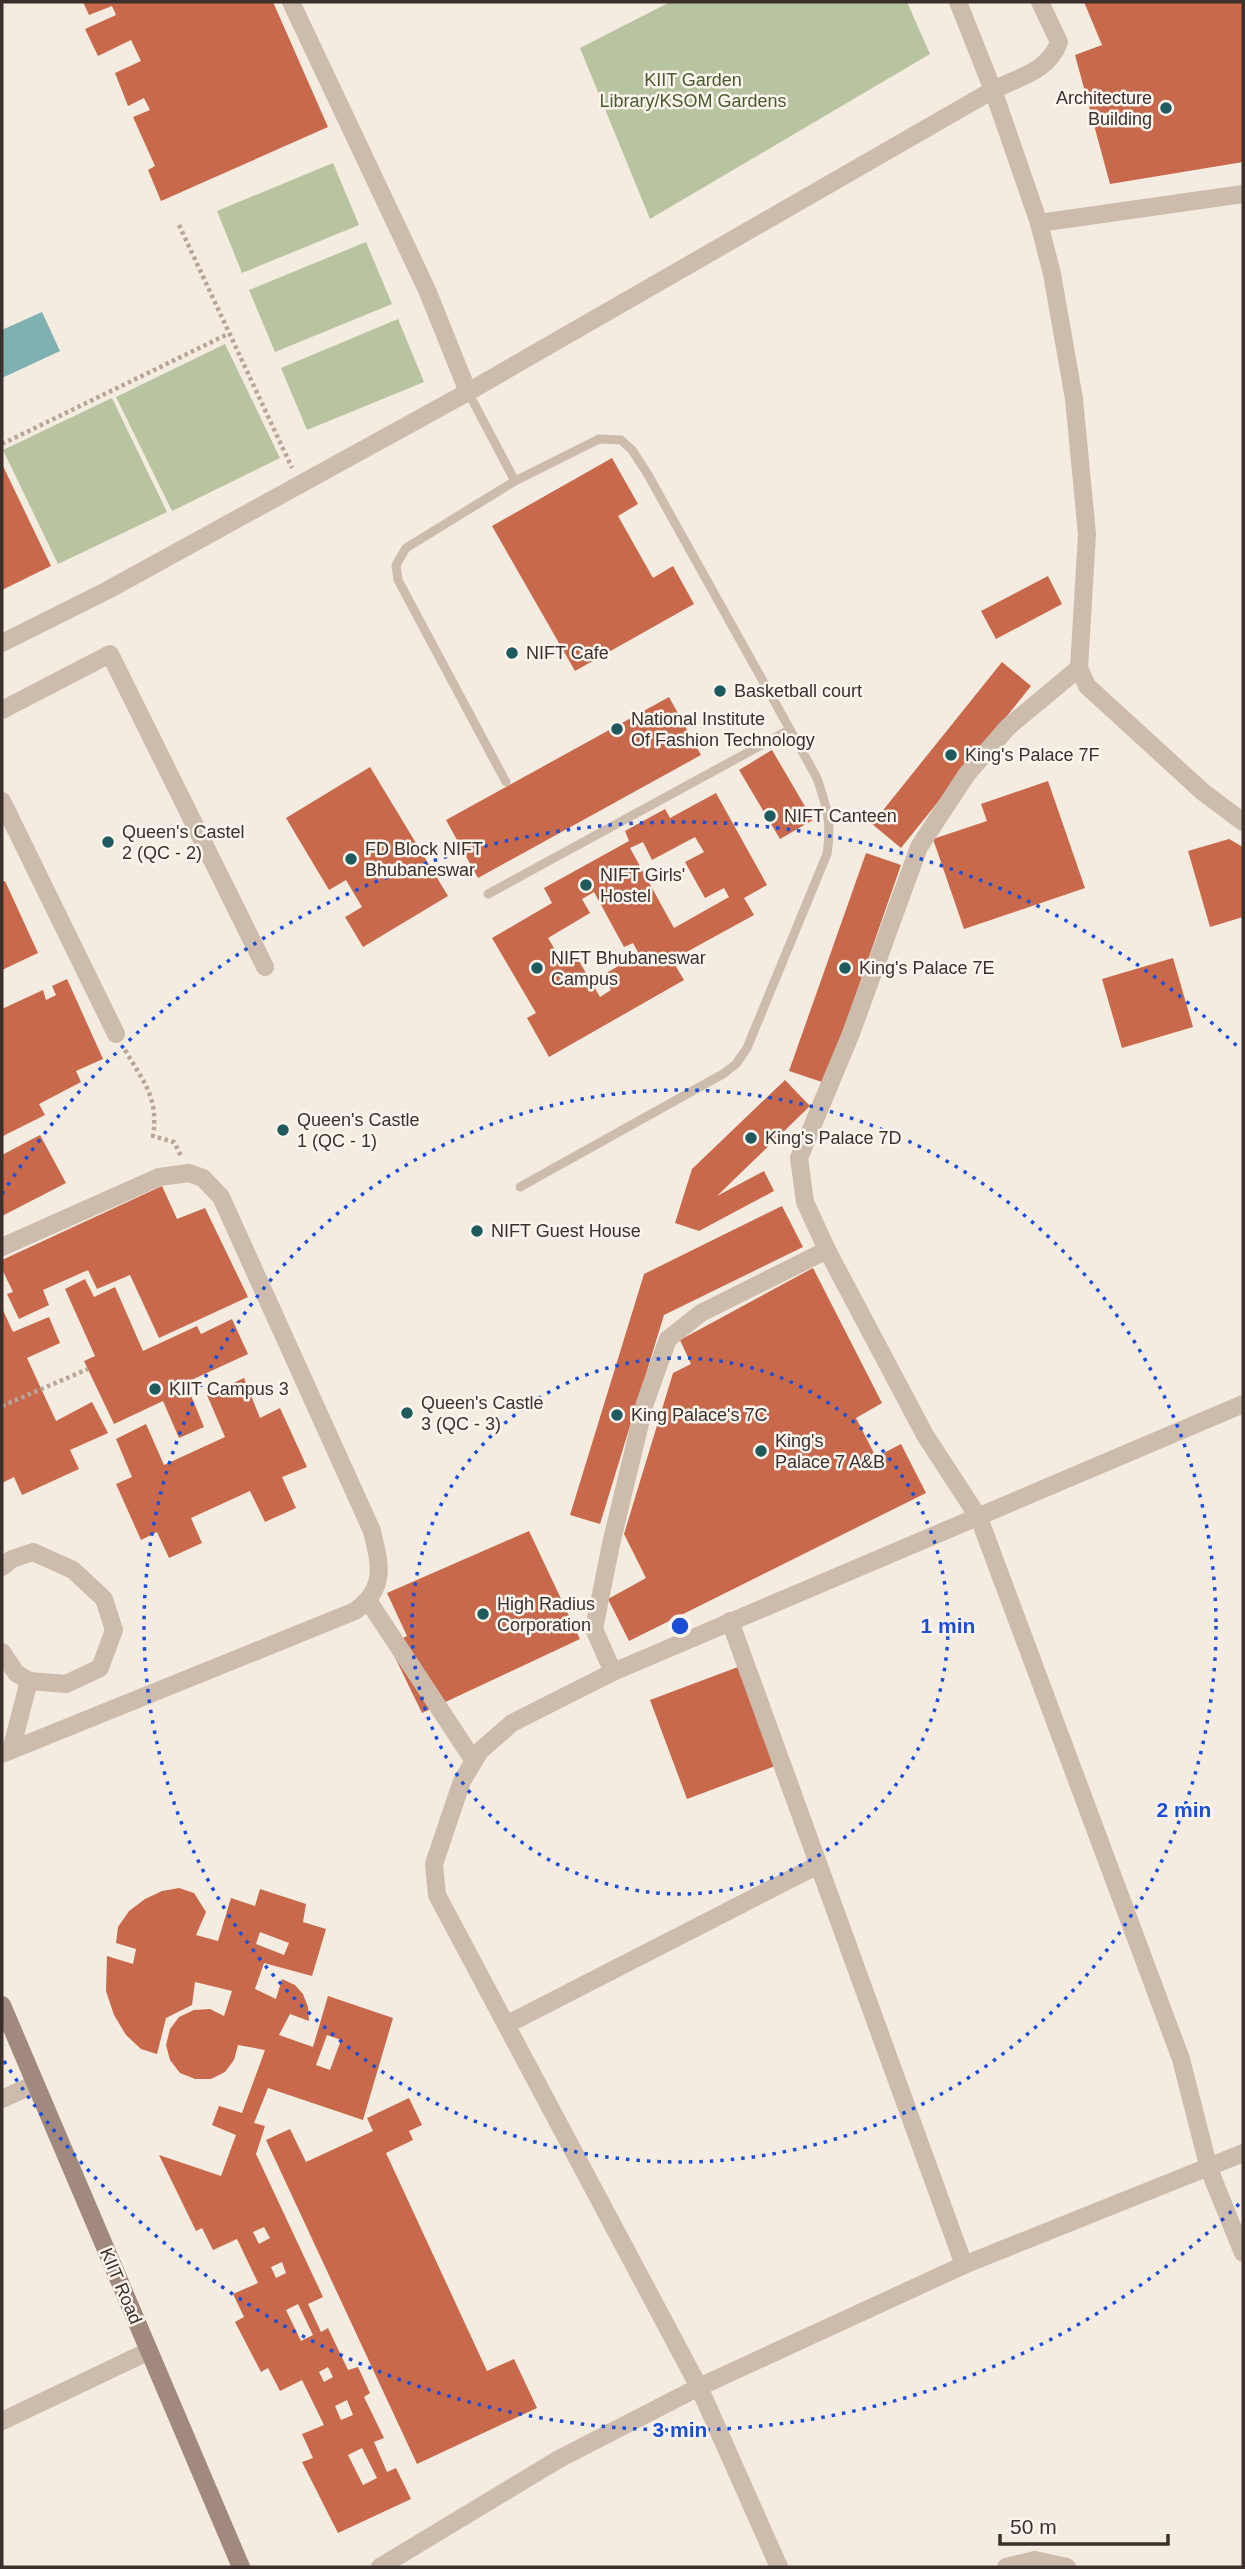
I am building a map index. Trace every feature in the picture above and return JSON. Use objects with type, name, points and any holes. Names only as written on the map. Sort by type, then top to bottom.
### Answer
[{"type":"main road","name":"KIIT Road","points":[[2,2005],[241,2567]]},
{"type":"street","points":[[291,2],[427,290],[468,392]]},
{"type":"street","points":[[958,2],[993,90],[1038,223],[1052,274],[1074,399],[1087,534],[1079,668],[1087,686],[1203,792],[1243,822]]},
{"type":"street","points":[[2,643],[108,590],[468,392],[993,90],[1045,65],[1054,55],[1059,42],[1040,2]]},
{"type":"street","points":[[1038,223],[1243,194]]},
{"type":"street","points":[[2,710],[110,654],[265,967]]},
{"type":"street","points":[[1079,668],[1008,727],[967,774],[919,847],[850,1036],[799,1158],[805,1202],[827,1250],[925,1435],[979,1518],[1181,2059],[1209,2169],[1243,2253]]},
{"type":"street","points":[[2,801],[116,1034]]},
{"type":"street","points":[[2,1247],[159,1177],[189,1173],[203,1178],[221,1197],[372,1531],[380,1564],[378,1584],[369,1602],[355,1611],[7,1752]]},
{"type":"street","points":[[613,1672],[594,1629],[611,1544],[645,1403],[668,1339],[701,1313],[827,1250]]},
{"type":"street","points":[[779,2567],[699,2388],[437,1895],[434,1864],[462,1781],[480,1751],[512,1723],[613,1672],[1243,1404]]},
{"type":"street","points":[[2,1567],[12,1559],[33,1552],[73,1570],[104,1599],[114,1630],[100,1668],[66,1684],[29,1681],[16,1673],[2,1652]]},
{"type":"street","points":[[369,1602],[474,1761]]},
{"type":"street","points":[[730,1621],[964,2265]]},
{"type":"street","points":[[7,1752],[29,1681]]},
{"type":"street","points":[[506,2025],[818,1864]]},
{"type":"street","points":[[2,2099],[35,2084]]},
{"type":"street","points":[[380,2567],[559,2459],[699,2388],[964,2265],[1243,2154]]},
{"type":"street","points":[[2,2421],[149,2351]]},
{"type":"street","points":[[1006,2567],[1035,2560],[1067,2567]]},
{"type":"lane","points":[[468,392],[515,481]]},
{"type":"lane","points":[[506,782],[398,580],[396,565],[407,548],[515,481],[599,439],[621,440],[632,450],[817,778],[831,830],[827,853],[747,1048],[736,1064],[723,1074],[520,1187]]},
{"type":"lane","points":[[488,894],[789,730]]},
{"type":"path","points":[[179,225],[300,485]]},
{"type":"path","points":[[2,444],[228,334]]},
{"type":"path","points":[[116,1034],[152,1095],[155,1120],[153,1136],[174,1142],[189,1173]]},
{"type":"path","points":[[2,1406],[88,1369]]},
{"type":"green space","name":"KIIT Garden Library/KSOM Gardens","points":[[670,2],[907,2],[930,54],[650,219],[580,48]]},
{"type":"green space","points":[[333,163],[359,225],[242,273],[217,211]]},
{"type":"green space","points":[[366,242],[392,304],[275,352],[249,290]]},
{"type":"green space","points":[[398,319],[424,382],[307,430],[281,368]]},
{"type":"green space","points":[[225,344],[280,458],[172,511],[116,397]]},
{"type":"green space","points":[[112,398],[167,512],[58,564],[3,450]]},
{"type":"water","points":[[42,312],[60,351],[2,378],[2,330]]},
{"type":"building","points":[[83,2],[273,2],[328,127],[161,201],[148,170],[155,166],[133,117],[150,110],[144,98],[128,106],[115,73],[141,61],[131,40],[98,56],[85,29],[116,15],[112,6],[89,15]]},
{"type":"building","name":"Architecture Building","points":[[1084,2],[1243,2],[1243,162],[1110,184],[1075,55],[1102,45]]},
{"type":"building","points":[[612,458],[638,504],[618,516],[653,578],[673,566],[694,604],[575,671],[492,526]]},
{"type":"building","points":[[2,464],[51,566],[2,590]]},
{"type":"building","points":[[1048,576],[1062,604],[996,639],[981,611]]},
{"type":"building","name":"King's Palace 7F","points":[[1002,662],[1031,686],[901,848],[872,824]]},
{"type":"building","points":[[669,697],[701,755],[478,878],[446,820]]},
{"type":"building","points":[[772,750],[813,820],[780,839],[739,770]]},
{"type":"building","points":[[370,767],[448,896],[363,947],[345,917],[362,907],[346,880],[329,890],[286,818]]},
{"type":"building","points":[[1048,781],[1085,888],[964,929],[933,839],[987,821],[981,804]]},
{"type":"building","points":[[716,793],[767,885],[744,898],[754,915],[672,960],[684,980],[549,1057],[527,1018],[536,1013],[492,938],[552,903],[544,888],[629,841],[625,831],[665,809],[670,818]],"holes":[[[695,837],[704,852],[685,862],[705,898],[724,888],[729,897],[674,928],[630,848],[643,842],[652,860]],[[594,892],[624,947],[633,943],[639,954],[603,975],[611,990],[600,997],[576,956],[563,963],[548,938],[590,913],[582,899]]]},
{"type":"building","points":[[1229,839],[1243,847],[1243,917],[1210,927],[1188,851]]},
{"type":"building","name":"King's Palace 7E","points":[[866,853],[901,865],[825,1083],[789,1071]]},
{"type":"building","points":[[5,881],[38,953],[2,970],[2,882]]},
{"type":"building","points":[[1173,958],[1193,1027],[1122,1048],[1102,979]]},
{"type":"building","points":[[67,979],[103,1059],[76,1071],[81,1082],[39,1104],[45,1115],[3,1136],[2,1009],[43,990],[46,1000],[56,995],[52,986]]},
{"type":"building","name":"King's Palace 7D","points":[[785,1080],[810,1106],[717,1196],[764,1171],[774,1191],[699,1231],[675,1223],[692,1169]]},
{"type":"building","points":[[40,1135],[66,1183],[2,1216],[2,1155]]},
{"type":"building","points":[[162,1186],[177,1219],[205,1208],[248,1297],[159,1338],[130,1275],[97,1289],[88,1270],[43,1290],[49,1305],[19,1319],[7,1294],[13,1292],[2,1269],[2,1260]]},
{"type":"building","name":"King Palace's 7C","points":[[782,1206],[803,1247],[664,1315],[600,1524],[570,1515],[644,1274]]},
{"type":"building","name":"King's Palace 7 A&B","points":[[813,1268],[882,1403],[856,1418],[876,1457],[901,1444],[926,1493],[629,1641],[608,1599],[646,1578],[624,1534],[673,1373],[691,1364],[680,1340]]},
{"type":"building","points":[[85,1279],[94,1297],[115,1287],[143,1351],[197,1326],[201,1334],[232,1319],[248,1354],[174,1388],[179,1398],[190,1393],[204,1427],[179,1438],[163,1401],[114,1424],[84,1361],[95,1356],[65,1289]]},
{"type":"building","points":[[2,1308],[13,1332],[49,1317],[60,1343],[27,1358],[56,1421],[92,1402],[108,1433],[70,1450],[79,1469],[22,1495],[14,1477],[2,1483]]},
{"type":"building","points":[[244,1378],[260,1418],[280,1408],[307,1467],[282,1477],[296,1508],[265,1522],[250,1491],[191,1518],[202,1543],[169,1558],[157,1532],[141,1540],[116,1484],[132,1477],[116,1439],[146,1424],[164,1465],[225,1437],[207,1395]]},
{"type":"building","name":"High Radius Corporation","points":[[529,1531],[580,1639],[422,1713],[389,1645],[407,1636],[387,1593]]},
{"type":"building","points":[[738,1667],[775,1766],[687,1799],[650,1700]]},
{"type":"building","points":[[179,1888],[194,1893],[206,1912],[196,1935],[218,1941],[231,1898],[255,1906],[260,1889],[306,1904],[303,1922],[326,1929],[312,1976],[264,1963],[255,1989],[276,1999],[282,1979],[295,1985],[303,1994],[309,2021],[290,2014],[279,2035],[313,2047],[328,1996],[393,2018],[363,2120],[268,2088],[254,2123],[265,2126],[256,2154],[323,2297],[308,2304],[321,2332],[328,2328],[348,2370],[358,2367],[370,2393],[364,2397],[384,2438],[374,2442],[387,2472],[396,2468],[411,2499],[338,2533],[302,2462],[313,2458],[302,2434],[324,2425],[302,2380],[280,2391],[268,2368],[261,2372],[235,2322],[244,2317],[233,2294],[258,2283],[237,2239],[213,2250],[202,2228],[196,2231],[159,2155],[221,2176],[236,2135],[212,2125],[219,2106],[242,2113],[265,2050],[238,2045],[234,2060],[225,2072],[211,2079],[195,2079],[180,2073],[170,2060],[166,2045],[170,2029],[179,2017],[194,2010],[210,2009],[224,2016],[232,1991],[195,1982],[192,2005],[166,2018],[157,2054],[141,2049],[126,2035],[114,2015],[106,1991],[107,1956],[133,1964],[136,1949],[116,1943],[118,1927],[129,1911],[162,1891]],"holes":[[[260,1932],[289,1943],[284,1955],[256,1944]],[[327,2035],[341,2040],[330,2070],[316,2065]],[[264,2227],[270,2238],[259,2244],[253,2232]],[[282,2262],[286,2273],[276,2278],[271,2267]],[[298,2304],[313,2335],[301,2341],[286,2310]],[[328,2367],[333,2377],[324,2382],[319,2372]],[[347,2400],[353,2415],[341,2420],[335,2406]],[[362,2448],[377,2478],[363,2485],[348,2455]]]},
{"type":"building","points":[[409,2098],[422,2125],[409,2131],[413,2140],[386,2153],[487,2371],[514,2359],[537,2408],[417,2464],[266,2140],[290,2129],[306,2162],[373,2131],[367,2118]]},
{"type":"place","name":"Architecture Building","points":[[1166,108]]},
{"type":"place","name":"NIFT Cafe","points":[[512,653]]},
{"type":"place","name":"Basketball court","points":[[720,691]]},
{"type":"place","name":"National Institute Of Fashion Technology","points":[[617,729]]},
{"type":"place","name":"King's Palace 7F","points":[[951,755]]},
{"type":"place","name":"NIFT Canteen","points":[[770,816]]},
{"type":"place","name":"Queen's Castel 2 (QC - 2)","points":[[108,842]]},
{"type":"place","name":"FD Block NIFT Bhubaneswar","points":[[351,859]]},
{"type":"place","name":"NIFT Girls' Hostel","points":[[586,885]]},
{"type":"place","name":"NIFT Bhubaneswar Campus","points":[[537,968]]},
{"type":"place","name":"King's Palace 7E","points":[[845,968]]},
{"type":"place","name":"Queen's Castle 1 (QC - 1)","points":[[283,1130]]},
{"type":"place","name":"King's Palace 7D","points":[[751,1138]]},
{"type":"place","name":"NIFT Guest House","points":[[477,1231]]},
{"type":"place","name":"KIIT Campus 3","points":[[155,1389]]},
{"type":"place","name":"Queen's Castle 3 (QC - 3)","points":[[407,1413]]},
{"type":"place","name":"King Palace's 7C","points":[[617,1415]]},
{"type":"place","name":"King's Palace 7 A&B","points":[[761,1451]]},
{"type":"place","name":"High Radius Corporation","points":[[483,1614]]}]
